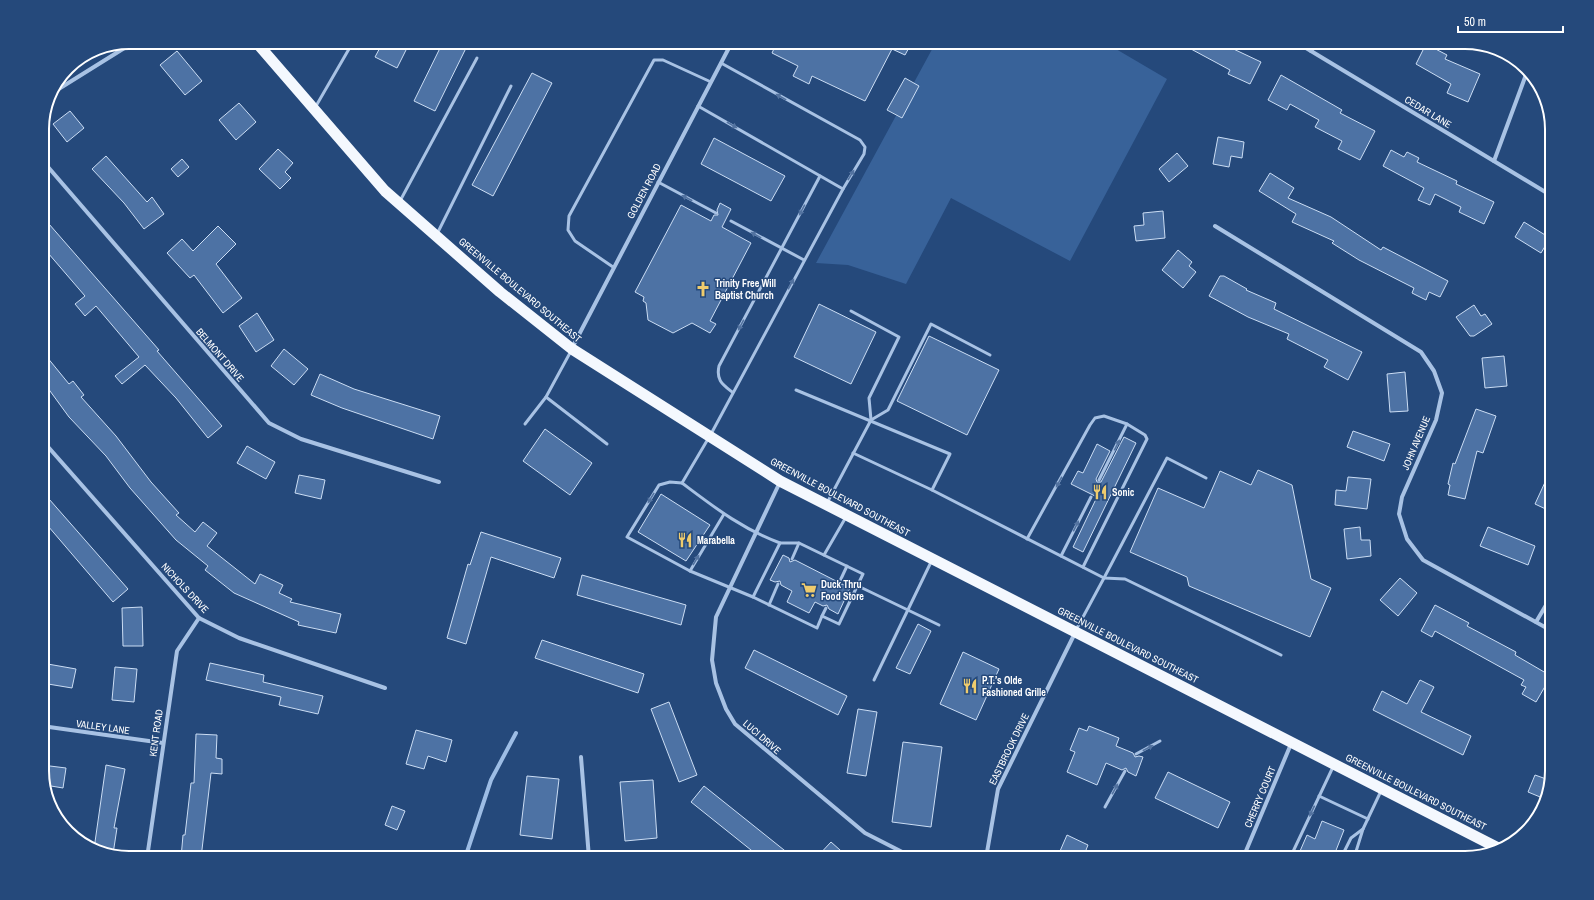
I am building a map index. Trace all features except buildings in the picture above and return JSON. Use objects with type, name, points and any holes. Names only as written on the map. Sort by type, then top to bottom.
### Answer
[{"type":"highway","name":"GREENVILLE BOULEVARD SOUTHEAST","points":[[262,49],[385,191],[500,292],[572,349],[780,481],[1494,845]]},
{"type":"street","name":"GOLDEN ROAD","points":[[572,349],[613,267],[728,49]]},
{"type":"street","name":"CEDAR LANE","points":[[1308,49],[1545,192]]},
{"type":"street","points":[[62,87],[122,50]]},
{"type":"street","points":[[1494,161],[1525,76]]},
{"type":"street","name":"BELMONT DRIVE","points":[[49,168],[269,423],[301,438],[439,482]]},
{"type":"street","name":"JOHN AVENUE","points":[[1215,226],[1421,352],[1434,370],[1442,393],[1436,420],[1402,497],[1399,514],[1407,539],[1423,560],[1545,627]]},
{"type":"street","name":"NICHOLS DRIVE","points":[[49,448],[199,618],[239,638],[385,688]]},
{"type":"street","name":"LUCI DRIVE","points":[[780,481],[716,617],[712,660],[716,683],[726,708],[735,724],[865,833],[900,851]]},
{"type":"street","points":[[1536,622],[1545,607]]},
{"type":"street","name":"KENT ROAD","points":[[148,851],[177,651],[199,618]]},
{"type":"street","name":"EASTBROOK DRIVE","points":[[987,851],[998,789],[1076,632]]},
{"type":"street","name":"VALLEY LANE","points":[[49,727],[163,743]]},
{"type":"street","name":"CHERRY COURT","points":[[1246,851],[1292,742]]},
{"type":"street","points":[[581,757],[588,851]]},
{"type":"lane","points":[[314,108],[349,49]]},
{"type":"lane","points":[[399,203],[477,58]]},
{"type":"lane","points":[[613,267],[575,241],[568,230],[569,216],[654,60],[663,60],[711,82]]},
{"type":"lane","points":[[682,483],[710,436],[732,392],[804,260],[864,154],[865,146],[860,140],[721,63]]},
{"type":"lane","points":[[436,236],[511,86]]},
{"type":"lane","points":[[698,106],[843,189]]},
{"type":"lane","points":[[732,392],[718,380],[719,366],[820,176]]},
{"type":"lane","points":[[658,182],[716,213]]},
{"type":"lane","points":[[731,221],[804,260]]},
{"type":"lane","points":[[851,311],[899,337],[869,398],[871,420]]},
{"type":"lane","points":[[826,504],[871,420],[888,410],[931,324],[990,355]]},
{"type":"lane","points":[[525,424],[546,397],[572,349]]},
{"type":"lane","points":[[796,390],[950,454],[932,490]]},
{"type":"lane","points":[[546,397],[607,444]]},
{"type":"lane","points":[[1027,539],[1095,418],[1104,416],[1127,424],[1145,435],[1147,439],[1083,567]]},
{"type":"lane","points":[[1099,480],[1127,424]]},
{"type":"lane","points":[[853,453],[932,490],[1104,578],[1125,579],[1281,655]]},
{"type":"lane","points":[[1076,632],[1167,458],[1206,478]]},
{"type":"lane","points":[[822,616],[839,624],[863,574],[799,543],[780,543],[755,534],[724,514],[682,483],[670,482],[659,485],[628,537],[690,571],[730,589],[753,597],[817,628],[822,616],[826,608]]},
{"type":"lane","points":[[1061,556],[1091,497]]},
{"type":"lane","points":[[690,571],[724,514]]},
{"type":"lane","points":[[824,555],[846,515]]},
{"type":"lane","points":[[753,597],[780,543]]},
{"type":"lane","points":[[792,559],[799,543]]},
{"type":"lane","points":[[874,680],[907,609],[933,559]]},
{"type":"lane","points":[[839,583],[847,566]]},
{"type":"lane","points":[[769,605],[778,584]]},
{"type":"lane","points":[[858,586],[939,624]]},
{"type":"lane","points":[[1136,754],[1160,741]]},
{"type":"lane","points":[[1293,851],[1334,763]]},
{"type":"lane","points":[[1105,807],[1126,771]]},
{"type":"lane","points":[[1356,851],[1363,829],[1382,789]]},
{"type":"lane","points":[[1319,796],[1368,820]]},
{"type":"lane","points":[[1344,851],[1351,838],[1363,829]]},
{"type":"shaded area","points":[[932,49],[1116,49],[1167,79],[1070,261],[951,198],[906,284],[848,265],[816,263]]},
{"type":"waterway","points":[[467,851],[491,780],[516,733]]},
{"type":"place","name":"Trinity Free Will Baptist Church","points":[[703,289]]},
{"type":"place","name":"Sonic","points":[[1100,492]]},
{"type":"place","name":"Marabella","points":[[685,540]]},
{"type":"place","name":"Duck Thru Food Store","points":[[809,590]]},
{"type":"place","name":"P.T.’s Olde Fashioned Grille","points":[[970,686]]}]
